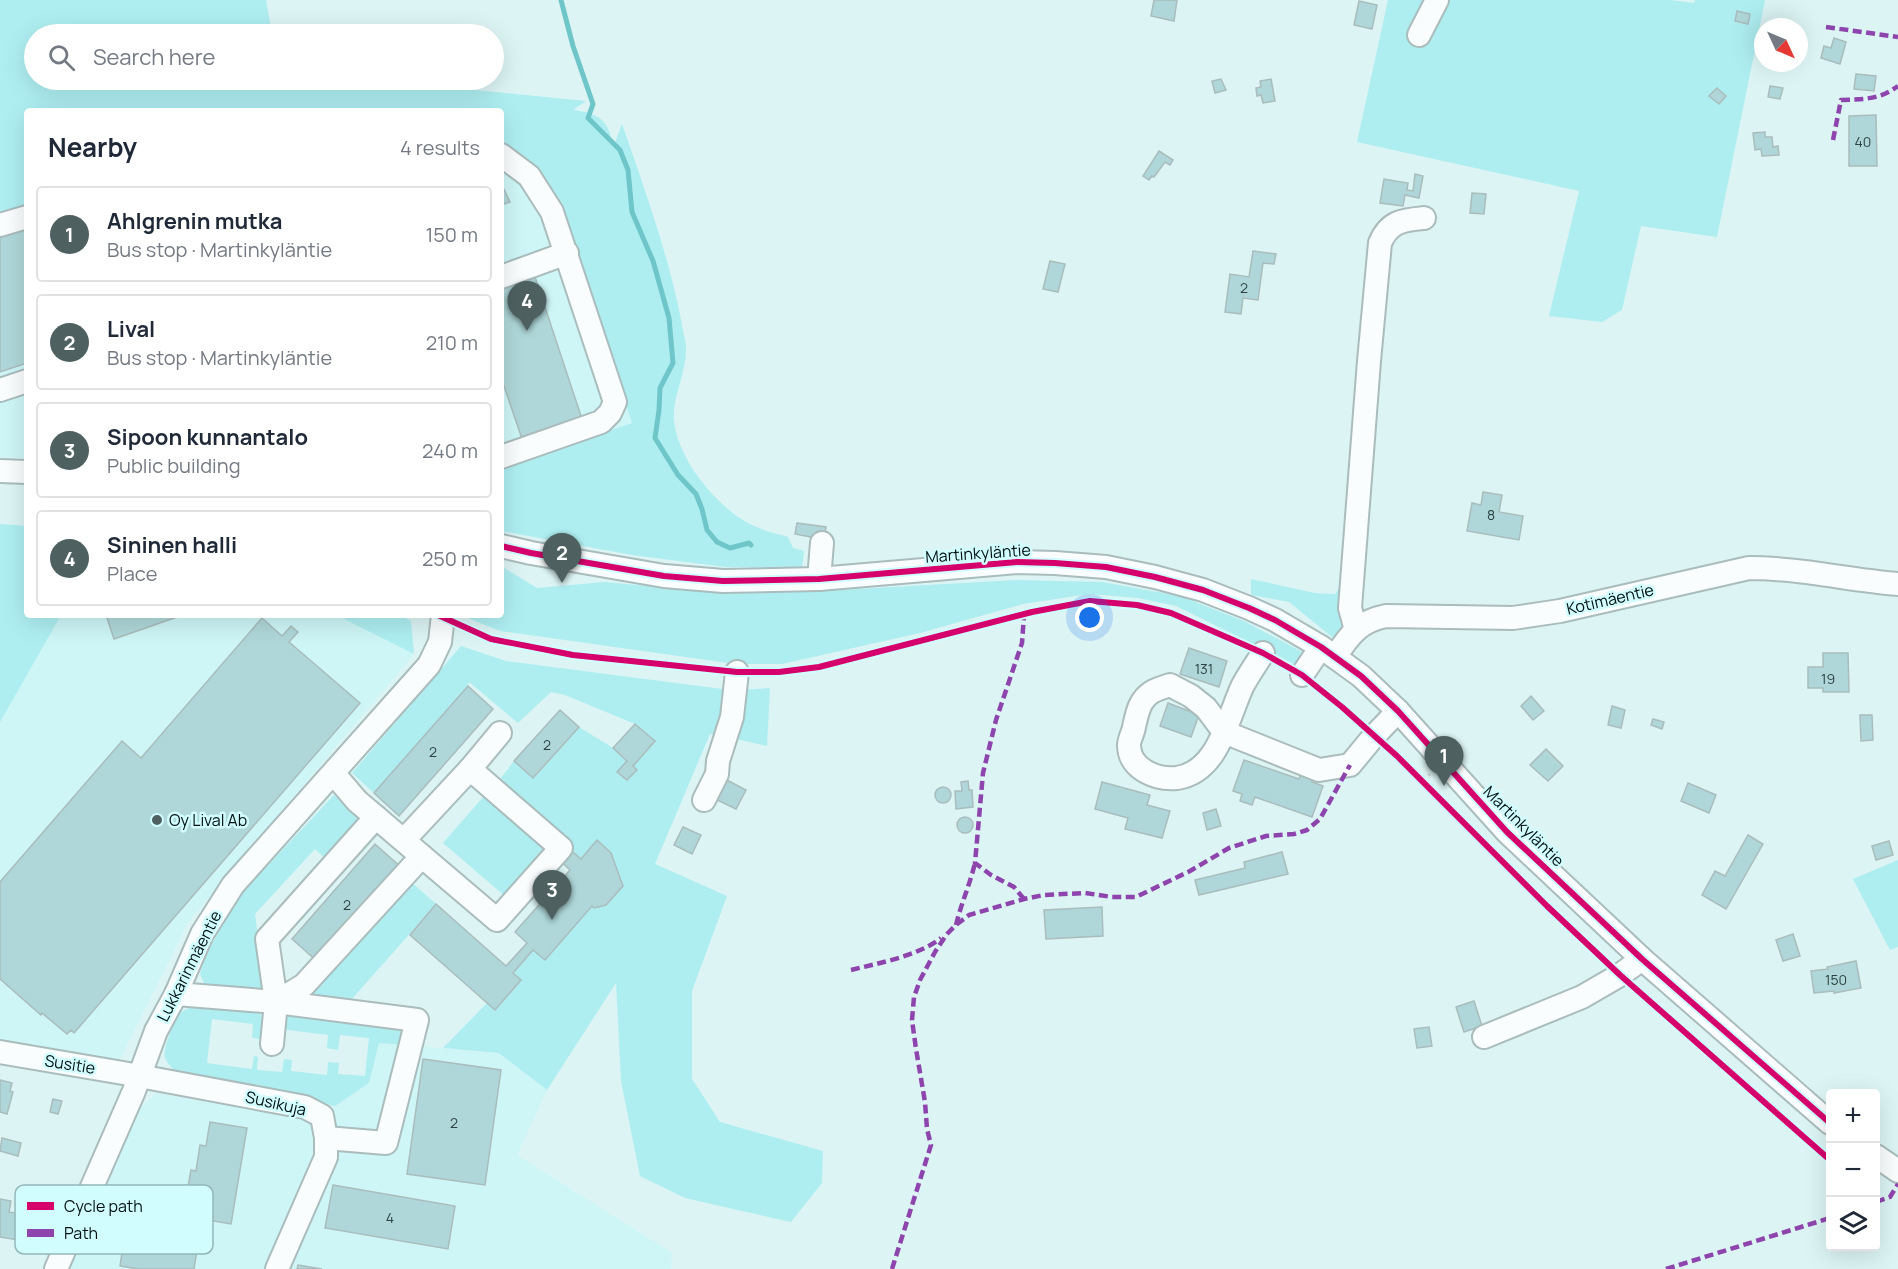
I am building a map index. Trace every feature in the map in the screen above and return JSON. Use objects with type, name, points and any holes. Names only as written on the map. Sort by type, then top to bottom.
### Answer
[{"type":"street","points":[[1419,35],[1437,0]]},
{"type":"street","points":[[504,157],[529,176],[552,212],[615,402],[610,413],[601,422],[504,456]]},
{"type":"street","points":[[0,225],[24,218]]},
{"type":"street","points":[[1356,630],[1350,608],[1380,243],[1385,231],[1392,226],[1405,220],[1424,218]]},
{"type":"street","points":[[504,277],[567,253]]},
{"type":"street","points":[[0,390],[24,382]]},
{"type":"street","points":[[0,471],[24,472]]},
{"type":"street","points":[[819,579],[822,543]]},
{"type":"street","name":"Martinkyläntie","points":[[504,547],[664,576],[723,581],[819,579],[1017,562],[1106,567],[1203,590],[1275,620],[1328,652],[1361,676],[1398,711],[1507,832],[1642,959],[1826,1120]]},
{"type":"street","name":"Kotimäentie","points":[[1302,675],[1371,619],[1386,616],[1513,618],[1560,611],[1749,568],[1780,568],[1869,582],[1898,584]]},
{"type":"street","name":"Lukkarinmäentie","points":[[93,1185],[140,1077],[156,1031],[176,994],[202,934],[233,885],[429,665],[440,642],[443,618]]},
{"type":"street","points":[[1263,654],[1244,684],[1224,732],[1203,765],[1191,774],[1176,778],[1155,777],[1143,771],[1133,758],[1129,745],[1137,711],[1152,692],[1170,685],[1191,696],[1206,708],[1224,732],[1319,770],[1350,765],[1398,711]]},
{"type":"street","points":[[704,800],[717,774],[718,761],[732,717],[737,672]]},
{"type":"street","points":[[404,840],[500,734]]},
{"type":"street","points":[[334,774],[357,801],[497,920],[561,848],[470,769]]},
{"type":"street","points":[[272,1044],[276,1002],[267,939],[376,817]]},
{"type":"street","points":[[276,1002],[304,985],[422,856]]},
{"type":"street","points":[[1484,1037],[1582,997],[1642,959]]},
{"type":"street","points":[[176,994],[276,1002],[417,1020],[386,1143],[326,1138],[326,1157],[277,1269]]},
{"type":"street","name":"Susitie","points":[[0,1052],[140,1077]]},
{"type":"street","name":"Susikuja","points":[[140,1077],[305,1107],[322,1116],[326,1138]]},
{"type":"street","points":[[1880,1159],[1898,1171]]},
{"type":"street","name":"Lukkarinmäentie","points":[[56,1269],[63,1254]]},
{"type":"path","points":[[1423,781],[1431,773]]},
{"type":"path","points":[[1417,775],[1431,790]]},
{"type":"shaded area","points":[[0,0],[266,0],[270,24],[24,24],[24,90],[476,90],[586,101],[573,110],[590,113],[602,120],[609,131],[613,148],[622,124],[663,248],[686,343],[686,357],[674,411],[676,434],[681,447],[696,474],[727,508],[749,524],[788,537],[793,548],[804,551],[802,568],[725,567],[632,555],[504,532],[504,467],[632,423],[560,204],[538,168],[504,143],[504,108],[24,108],[24,205],[0,212]]},
{"type":"shaded area","points":[[1388,0],[1671,0],[1694,3],[1695,0],[1765,0],[1761,18],[1754,18],[1754,54],[1717,237],[1641,226],[1622,310],[1602,322],[1549,316],[1579,191],[1357,142]]},
{"type":"shaded area","points":[[504,143],[538,168],[560,204],[632,423],[504,467]]},
{"type":"shaded area","points":[[24,205],[24,458],[0,457],[0,212]]},
{"type":"shaded area","points":[[0,524],[24,526],[24,618],[59,618],[0,722]]},
{"type":"shaded area","points":[[504,568],[537,588],[604,582],[724,593],[821,591],[1016,580],[1102,582],[1180,596],[1244,621],[1308,655],[1300,667],[1176,606],[1138,598],[1089,594],[1023,604],[920,633],[782,664],[735,664],[500,631],[468,618],[504,618]]},
{"type":"shaded area","points":[[1251,579],[1315,593],[1335,594],[1343,583],[1347,625],[1343,635],[1332,637],[1289,602],[1251,595]]},
{"type":"shaded area","points":[[58,618],[342,618],[414,654],[189,921],[119,1061],[0,1044],[0,720]]},
{"type":"shaded area","points":[[342,618],[406,618],[411,621],[414,654]]},
{"type":"shaded area","points":[[461,646],[506,661],[730,690],[723,736],[710,734],[655,864],[727,896],[692,991],[692,1079],[720,1122],[823,1151],[822,1183],[791,1222],[685,1198],[640,1176],[621,1081],[616,983],[547,1090],[499,1053],[443,1048],[487,1003],[521,980],[513,973],[533,950],[545,960],[592,906],[594,908],[606,905],[623,886],[611,852],[597,841],[581,859],[497,783],[514,761],[534,778],[579,727],[613,748],[627,761],[618,772],[627,780],[636,770],[633,766],[655,742],[635,724],[565,695],[551,692],[518,723],[469,682],[468,686],[374,793],[352,773]]},
{"type":"shaded area","points":[[770,688],[767,746],[731,738],[739,690]]},
{"type":"shaded area","points":[[334,795],[364,823],[329,862],[315,849],[255,914],[265,992],[210,988],[204,983],[200,974],[206,955],[237,898]]},
{"type":"shaded area","points":[[484,796],[546,850],[506,897],[443,843]]},
{"type":"shaded area","points":[[1898,860],[1898,947],[1890,950],[1853,879]]},
{"type":"shaded area","points":[[411,882],[436,904],[351,1000],[305,998]]},
{"type":"shaded area","points":[[201,1005],[260,1012],[266,1027],[265,1040],[252,1038],[253,1024],[212,1019],[207,1063],[252,1069],[254,1056],[258,1057],[257,1070],[282,1072],[284,1059],[292,1060],[291,1071],[327,1075],[328,1062],[339,1063],[338,1074],[365,1076],[369,1038],[340,1035],[338,1050],[327,1048],[328,1035],[281,1029],[289,1015],[409,1028],[406,1045],[379,1043],[369,1083],[335,1106],[181,1076],[165,1058],[167,1041],[180,1014],[187,1009]]},
{"type":"shaded area","points":[[379,1043],[499,1053],[547,1090],[517,1155],[672,1253],[671,1269],[63,1269],[70,1254],[213,1254],[213,1185],[102,1185],[135,1113],[156,1093],[303,1118],[309,1124],[369,1083]]},
{"type":"building","points":[[1154,0],[1177,0],[1174,21],[1151,16]]},
{"type":"building","points":[[1359,1],[1377,5],[1372,29],[1354,25]]},
{"type":"building","points":[[1737,11],[1750,14],[1748,24],[1735,21]]},
{"type":"building","points":[[1834,38],[1846,42],[1840,64],[1821,58],[1824,46],[1831,48]]},
{"type":"building","points":[[1856,74],[1876,76],[1874,91],[1854,89]]},
{"type":"building","points":[[1221,79],[1226,90],[1215,93],[1212,81]]},
{"type":"building","points":[[1271,79],[1275,101],[1263,103],[1261,95],[1257,96],[1256,88],[1261,87],[1260,81]]},
{"type":"building","points":[[1770,86],[1783,88],[1780,99],[1768,97]]},
{"type":"building","points":[[1717,88],[1726,96],[1719,104],[1709,96]]},
{"type":"building","points":[[1876,115],[1877,166],[1849,166],[1849,116]]},
{"type":"building","points":[[1765,132],[1765,137],[1772,137],[1773,147],[1778,146],[1779,155],[1762,156],[1761,149],[1755,150],[1753,133]]},
{"type":"building","points":[[1159,151],[1173,160],[1170,165],[1165,162],[1149,180],[1143,176]]},
{"type":"building","points":[[1415,174],[1423,176],[1419,198],[1405,195],[1403,206],[1380,203],[1384,179],[1408,183],[1407,190],[1413,191]]},
{"type":"building","points":[[504,189],[510,202],[504,204]]},
{"type":"building","points":[[1472,193],[1486,194],[1484,214],[1470,213]]},
{"type":"building","points":[[24,229],[24,364],[0,372],[0,237]]},
{"type":"building","points":[[1253,251],[1276,254],[1274,264],[1263,263],[1258,300],[1243,298],[1241,314],[1225,312],[1230,274],[1249,277]]},
{"type":"building","points":[[1050,261],[1065,264],[1058,292],[1043,289]]},
{"type":"building","points":[[534,274],[582,419],[522,439],[504,386],[504,284]]},
{"type":"building","points":[[1483,492],[1502,495],[1499,512],[1523,516],[1519,540],[1467,531],[1472,503],[1481,505]]},
{"type":"building","points":[[797,523],[826,527],[825,533],[817,532],[816,538],[795,534]]},
{"type":"building","points":[[107,618],[174,618],[114,639]]},
{"type":"building","name":"Oy Lival Ab","points":[[262,618],[282,636],[291,626],[298,632],[289,642],[360,703],[74,1033],[71,1030],[67,1034],[42,1013],[41,1015],[0,979],[0,882],[122,741],[141,758]]},
{"type":"building","points":[[1189,648],[1227,661],[1219,687],[1180,674]]},
{"type":"building","points":[[1823,653],[1848,653],[1849,692],[1823,692],[1823,688],[1808,688],[1808,667],[1823,667]]},
{"type":"building","points":[[468,686],[493,709],[399,816],[374,793]]},
{"type":"building","points":[[1531,696],[1544,711],[1533,720],[1521,706]]},
{"type":"building","points":[[1168,703],[1199,715],[1191,737],[1160,726]]},
{"type":"building","points":[[1612,706],[1625,710],[1621,728],[1608,725]]},
{"type":"building","points":[[560,710],[579,727],[533,778],[514,761]]},
{"type":"building","points":[[1860,715],[1872,715],[1873,740],[1861,741]]},
{"type":"building","points":[[1653,719],[1664,722],[1662,729],[1651,725]]},
{"type":"building","points":[[635,724],[655,741],[633,766],[637,770],[627,780],[617,772],[627,761],[613,748]]},
{"type":"building","points":[[1546,749],[1563,766],[1548,781],[1530,765]]},
{"type":"building","points":[[1244,760],[1299,779],[1302,771],[1314,775],[1312,782],[1323,786],[1312,817],[1255,797],[1252,805],[1240,801],[1242,794],[1233,791]]},
{"type":"building","points":[[723,778],[746,790],[736,809],[713,798]]},
{"type":"building","points":[[968,781],[969,790],[972,790],[973,807],[956,809],[955,791],[962,791],[961,782]]},
{"type":"building","points":[[1102,782],[1150,795],[1147,805],[1170,811],[1162,838],[1125,829],[1128,818],[1095,809]]},
{"type":"building","points":[[1688,783],[1716,795],[1709,813],[1681,801]]},
{"type":"building","points":[[943,787],[949,789],[951,795],[949,801],[943,803],[937,801],[935,795],[937,789]]},
{"type":"building","points":[[1216,809],[1221,826],[1207,830],[1203,813]]},
{"type":"building","points":[[965,817],[973,825],[965,833],[957,825]]},
{"type":"building","points":[[683,827],[701,835],[692,854],[674,845]]},
{"type":"building","points":[[1748,835],[1763,844],[1726,909],[1702,895],[1715,871],[1725,876]]},
{"type":"building","points":[[597,840],[611,853],[623,886],[606,905],[594,908],[592,906],[545,960],[533,950],[513,973],[521,980],[495,1010],[410,935],[436,904],[506,966],[527,943],[515,932],[570,870],[558,859],[568,848],[581,859]]},
{"type":"building","points":[[1889,841],[1893,855],[1876,860],[1872,846]]},
{"type":"building","points":[[375,844],[402,868],[319,963],[292,939]]},
{"type":"building","points":[[1282,852],[1288,874],[1199,895],[1195,880],[1245,868],[1244,862]]},
{"type":"building","points":[[1102,907],[1103,936],[1046,939],[1044,910]]},
{"type":"building","points":[[1793,934],[1800,956],[1783,961],[1776,940]]},
{"type":"building","points":[[1856,961],[1861,988],[1834,993],[1834,991],[1814,993],[1811,971]]},
{"type":"building","points":[[1474,1001],[1482,1026],[1464,1032],[1456,1007]]},
{"type":"building","points":[[1429,1027],[1432,1046],[1417,1048],[1414,1029]]},
{"type":"building","points":[[423,1059],[501,1070],[485,1185],[407,1174]]},
{"type":"building","points":[[0,1080],[12,1083],[10,1091],[13,1092],[7,1114],[0,1112]]},
{"type":"building","points":[[53,1099],[62,1101],[58,1114],[50,1112]]},
{"type":"building","points":[[210,1122],[247,1128],[231,1224],[213,1221],[213,1185],[188,1185],[191,1170],[196,1171],[200,1145],[206,1146]]},
{"type":"building","points":[[2,1138],[21,1143],[18,1156],[0,1151]]},
{"type":"building","points":[[333,1185],[455,1206],[448,1249],[325,1228]]},
{"type":"building","points":[[0,1199],[11,1201],[9,1212],[15,1213],[15,1240],[0,1237]]},
{"type":"building","points":[[122,1254],[196,1254],[194,1269],[138,1269],[120,1266]]},
{"type":"building","points":[[298,1265],[322,1269],[297,1269]]},
{"type":"waterway","points":[[561,0],[573,46],[593,104],[588,118],[620,150],[628,170],[632,212],[653,261],[669,318],[673,363],[660,388],[655,438],[678,475],[696,494],[707,530],[717,542],[730,548],[749,543],[751,545]]},
{"type":"marked path","points":[[1826,27],[1898,37]]},
{"type":"marked path","points":[[1833,140],[1841,100],[1878,96],[1898,86]]},
{"type":"marked path","points":[[1024,615],[1022,643],[996,720],[983,773],[975,863],[991,875],[1014,887],[1024,899]]},
{"type":"marked path","points":[[892,1269],[931,1145],[912,1020],[914,997],[920,980],[947,934],[969,915],[1044,895],[1085,893],[1112,897],[1136,897],[1190,871],[1229,848],[1266,836],[1294,834],[1307,830],[1320,819],[1350,765]]},
{"type":"marked path","points":[[956,925],[975,863]]},
{"type":"marked path","points":[[851,970],[910,954],[941,938]]},
{"type":"marked path","points":[[1880,1201],[1890,1197],[1898,1184]]},
{"type":"marked path","points":[[1666,1269],[1826,1219]]},
{"type":"cycle path","points":[[504,547],[664,576],[723,581],[819,579],[1017,562],[1106,567],[1203,590],[1249,608],[1275,620],[1321,647],[1361,676],[1398,711],[1507,832],[1642,959],[1826,1120]]},
{"type":"cycle path","points":[[445,618],[491,639],[573,655],[737,672],[779,672],[819,667],[1032,612],[1090,601],[1137,605],[1171,613],[1263,653],[1302,675],[1342,707],[1397,756],[1547,906],[1620,975],[1826,1156]]},
{"type":"place","name":"Sininen halli","points":[[527,331]]},
{"type":"place","name":"Lival","points":[[562,583]]},
{"type":"place","name":"Ahlgrenin mutka","points":[[1444,786]]},
{"type":"place","name":"Oy Lival Ab","points":[[157,820]]},
{"type":"place","name":"Sipoon kunnantalo","points":[[552,920]]}]
